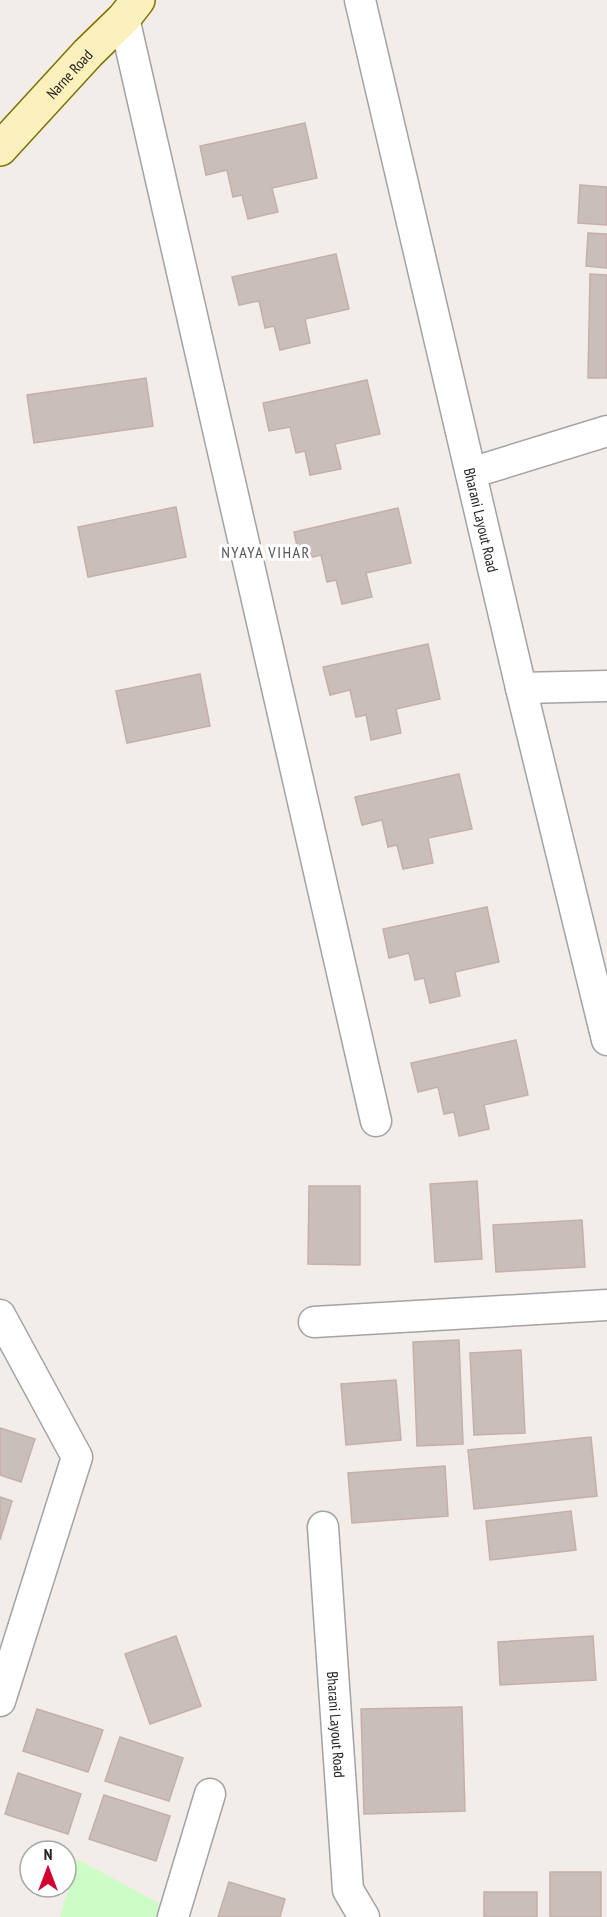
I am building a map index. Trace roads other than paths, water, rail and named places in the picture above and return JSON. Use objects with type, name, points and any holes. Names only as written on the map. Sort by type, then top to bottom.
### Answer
[{"type":"main road","name":"Narne Road","points":[[0,149],[131,9]]},
{"type":"street","name":"Bharani Layout Road","points":[[360,0],[521,688],[607,1040]]},
{"type":"street","points":[[131,9],[376,1121]]},
{"type":"street","points":[[471,473],[607,431]]},
{"type":"street","points":[[521,688],[607,687]]},
{"type":"street","points":[[314,1322],[607,1305]]},
{"type":"street","points":[[0,1315],[77,1457],[0,1701]]},
{"type":"street","name":"Bharani Layout Road","points":[[323,1527],[348,1890],[364,1917]]},
{"type":"street","points":[[173,1917],[210,1794]]},
{"type":"district","name":"NYAYA VIHAR","points":[[266,552]]}]
